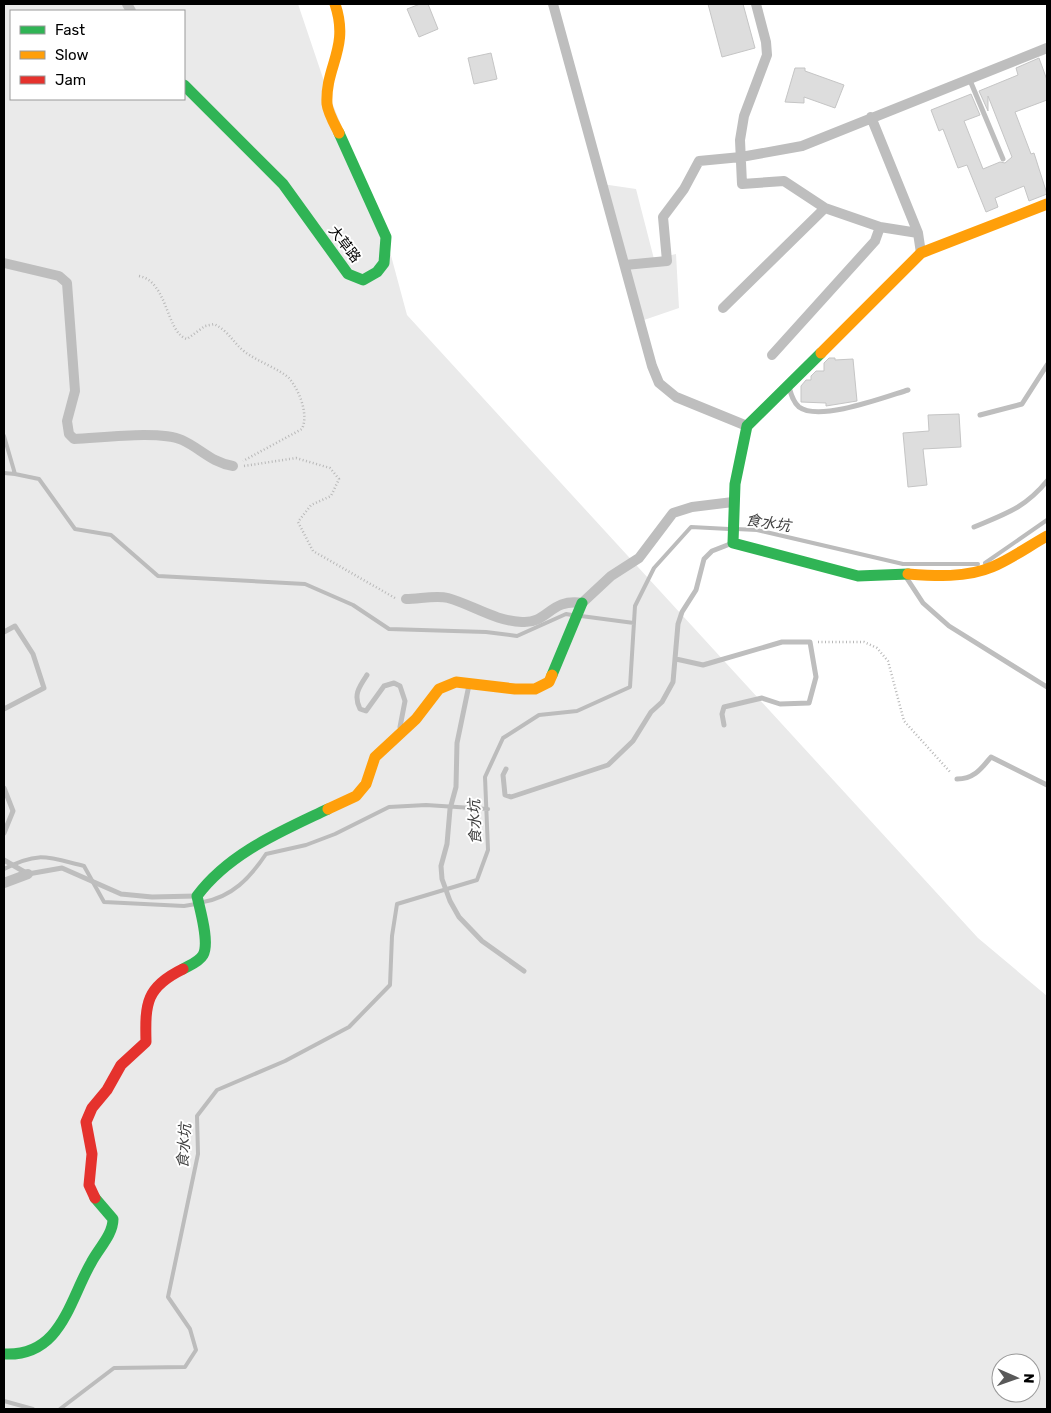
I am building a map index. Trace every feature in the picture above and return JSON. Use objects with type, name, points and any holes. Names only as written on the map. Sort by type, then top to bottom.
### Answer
[{"type":"street","name":"大草路","points":[[185,86],[283,184],[348,274],[363,280],[380,272],[386,258],[386,237],[327,106],[327,90],[339,48],[341,22],[335,4]]},
{"type":"street","points":[[553,4],[652,366],[659,383],[676,397],[747,426]]},
{"type":"street","points":[[756,4],[766,42],[767,55],[744,116],[740,140],[742,184],[784,181],[824,208],[880,227],[918,232]]},
{"type":"street","points":[[625,265],[666,261],[663,217],[684,190],[699,161],[741,157],[802,146],[871,116],[1047,48]]},
{"type":"street","points":[[871,116],[918,232],[921,252]]},
{"type":"street","points":[[1047,204],[921,252],[789,387],[747,426],[739,455],[732,502],[733,543],[858,576],[904,574],[939,576],[964,574],[992,567],[1047,536]]},
{"type":"street","points":[[723,308],[824,208]]},
{"type":"street","points":[[772,355],[875,241],[880,227]]},
{"type":"street","points":[[4,263],[59,276],[67,283],[75,391],[67,421],[69,434],[74,439],[165,435],[182,440],[221,464],[233,466]]},
{"type":"street","points":[[4,1354],[13,1356],[30,1350],[54,1332],[65,1319],[85,1274],[113,1228],[112,1219],[95,1198],[89,1185],[92,1154],[86,1122],[92,1108],[107,1090],[121,1065],[146,1042],[144,1006],[152,991],[163,977],[198,962],[205,951],[198,896],[210,877],[223,866],[275,834],[356,796],[366,784],[375,757],[416,719],[439,690],[456,682],[470,682],[516,689],[535,689],[548,682],[582,603],[611,576],[639,558],[673,513],[692,507],[732,502]]},
{"type":"street","points":[[406,599],[447,598],[493,616],[523,622],[537,620],[560,604],[569,601],[582,603]]},
{"type":"street","points":[[4,883],[24,872]]},
{"type":"lane","points":[[969,78],[1003,159]]},
{"type":"lane","points":[[980,414],[1022,404],[1047,365]]},
{"type":"lane","points":[[789,387],[794,403],[801,409],[827,412],[859,406],[908,390]]},
{"type":"lane","points":[[974,527],[1008,513],[1031,500],[1047,481]]},
{"type":"lane","points":[[506,769],[503,775],[505,795],[511,797],[608,765],[633,741],[651,712],[662,702],[672,682],[676,659],[678,624],[682,612],[696,590],[704,559],[712,551],[733,543]]},
{"type":"lane","points":[[904,574],[923,603],[949,626],[1047,687]]},
{"type":"lane","points":[[4,632],[15,626],[33,654],[44,688],[4,709]]},
{"type":"lane","points":[[676,659],[703,665],[782,642],[810,642],[816,677],[810,703],[780,704],[762,698],[724,707],[722,714],[724,725]]},
{"type":"lane","points":[[368,674],[357,690],[356,701],[360,709],[366,711],[384,686],[394,683],[400,686],[405,701],[397,738]]},
{"type":"lane","points":[[470,682],[457,743],[456,787],[450,809],[447,844],[441,866],[442,879],[450,901],[459,917],[482,941],[524,971]]},
{"type":"lane","points":[[958,779],[968,779],[978,773],[990,758],[1047,785]]},
{"type":"lane","points":[[4,788],[13,811],[4,833]]},
{"type":"lane","points":[[4,860],[24,872],[62,868],[121,894],[152,897],[198,896]]},
{"type":"path","points":[[139,276],[146,277],[157,289],[177,330],[184,338],[187,340],[205,326],[214,324],[220,326],[225,329],[243,351],[288,378],[296,390],[303,405],[305,422],[302,429],[233,466]]},
{"type":"path","points":[[233,466],[296,458],[330,468],[339,479],[331,496],[311,505],[298,522],[313,551],[392,598],[406,599]]},
{"type":"path","points":[[810,642],[864,642],[877,648],[888,661],[904,721],[958,779]]},
{"type":"shaded area","points":[[4,4],[298,4],[327,90],[386,237],[407,315],[978,938],[1047,996],[1047,1409],[4,1409]]},
{"type":"shaded area","points":[[602,184],[636,189],[654,259],[676,254],[679,308],[644,320]]},
{"type":"building","points":[[420,4],[428,4],[438,29],[419,37],[407,9]]},
{"type":"building","points":[[708,4],[743,4],[755,48],[722,57]]},
{"type":"building","points":[[491,53],[497,79],[474,84],[468,58]]},
{"type":"building","points":[[1039,58],[1047,80],[1047,100],[1015,112],[1031,154],[1034,153],[1047,194],[1029,201],[1024,186],[995,198],[998,207],[986,212],[967,165],[958,168],[943,129],[939,131],[931,110],[971,94],[980,115],[964,121],[983,169],[1000,162],[1005,163],[1012,157],[988,96],[988,111],[979,91],[1018,75],[1016,68]]},
{"type":"building","points":[[795,68],[805,68],[805,71],[844,85],[835,108],[804,97],[804,103],[785,102]]},
{"type":"building","points":[[829,358],[835,358],[835,360],[853,359],[857,401],[826,406],[826,403],[801,402],[801,386],[806,380],[811,380],[811,376],[816,371],[824,371],[824,363]]},
{"type":"building","points":[[959,414],[961,447],[923,449],[927,485],[908,487],[903,433],[929,431],[928,415]]},
{"type":"waterway","points":[[4,436],[15,474],[39,479],[75,529],[111,535],[158,576],[305,584],[353,605],[389,629],[486,632],[517,636],[566,614],[572,615]]},
{"type":"waterway","points":[[4,473],[15,474]]},
{"type":"waterway","name":"食水坑","points":[[985,563],[1047,520]]},
{"type":"waterway","name":"食水坑","points":[[60,1409],[114,1368],[185,1367],[196,1350],[190,1329],[168,1297],[198,1154],[197,1116],[217,1090],[285,1061],[349,1027],[390,985],[392,936],[397,904],[477,880],[488,850],[485,777],[503,738],[539,715],[577,711],[630,687],[635,606],[654,568],[691,527],[729,529]]},
{"type":"waterway","name":"食水坑","points":[[736,529],[757,530],[903,564],[978,564]]},
{"type":"waterway","points":[[581,616],[634,623]]},
{"type":"waterway","points":[[203,902],[223,896],[239,885],[266,854],[306,845],[335,834],[389,807],[426,805],[488,809]]},
{"type":"waterway","points":[[4,869],[26,860],[43,857],[52,858],[84,866],[104,902],[184,906],[196,904]]},
{"type":"waterway","name":"食水坑","points":[[4,1401],[33,1409]]},
{"type":"traffic: fast","points":[[185,86],[283,184],[348,274],[363,280],[377,272],[384,263],[386,237],[339,133]]},
{"type":"traffic: fast","points":[[821,353],[747,426],[735,484],[733,543],[858,576],[908,574]]},
{"type":"traffic: fast","points":[[552,675],[582,603]]},
{"type":"traffic: fast","points":[[183,969],[199,960],[205,950],[204,926],[197,896],[210,881],[224,867],[256,845],[328,809]]},
{"type":"traffic: fast","points":[[4,1354],[23,1353],[39,1346],[51,1337],[61,1324],[91,1263],[111,1231],[113,1219],[95,1198]]},
{"type":"traffic: slow","points":[[335,4],[340,33],[339,45],[327,91],[327,104],[339,133]]},
{"type":"traffic: slow","points":[[821,353],[921,253],[1047,204]]},
{"type":"traffic: slow","points":[[908,574],[961,575],[982,571],[1006,560],[1047,536]]},
{"type":"traffic: slow","points":[[328,809],[356,796],[366,784],[375,757],[416,719],[439,689],[456,682],[515,689],[535,689],[549,682],[552,675]]},
{"type":"traffic: jam","points":[[95,1198],[89,1185],[92,1154],[86,1122],[92,1108],[107,1090],[121,1065],[146,1042],[146,1017],[150,998],[155,990],[161,983],[183,969]]}]
